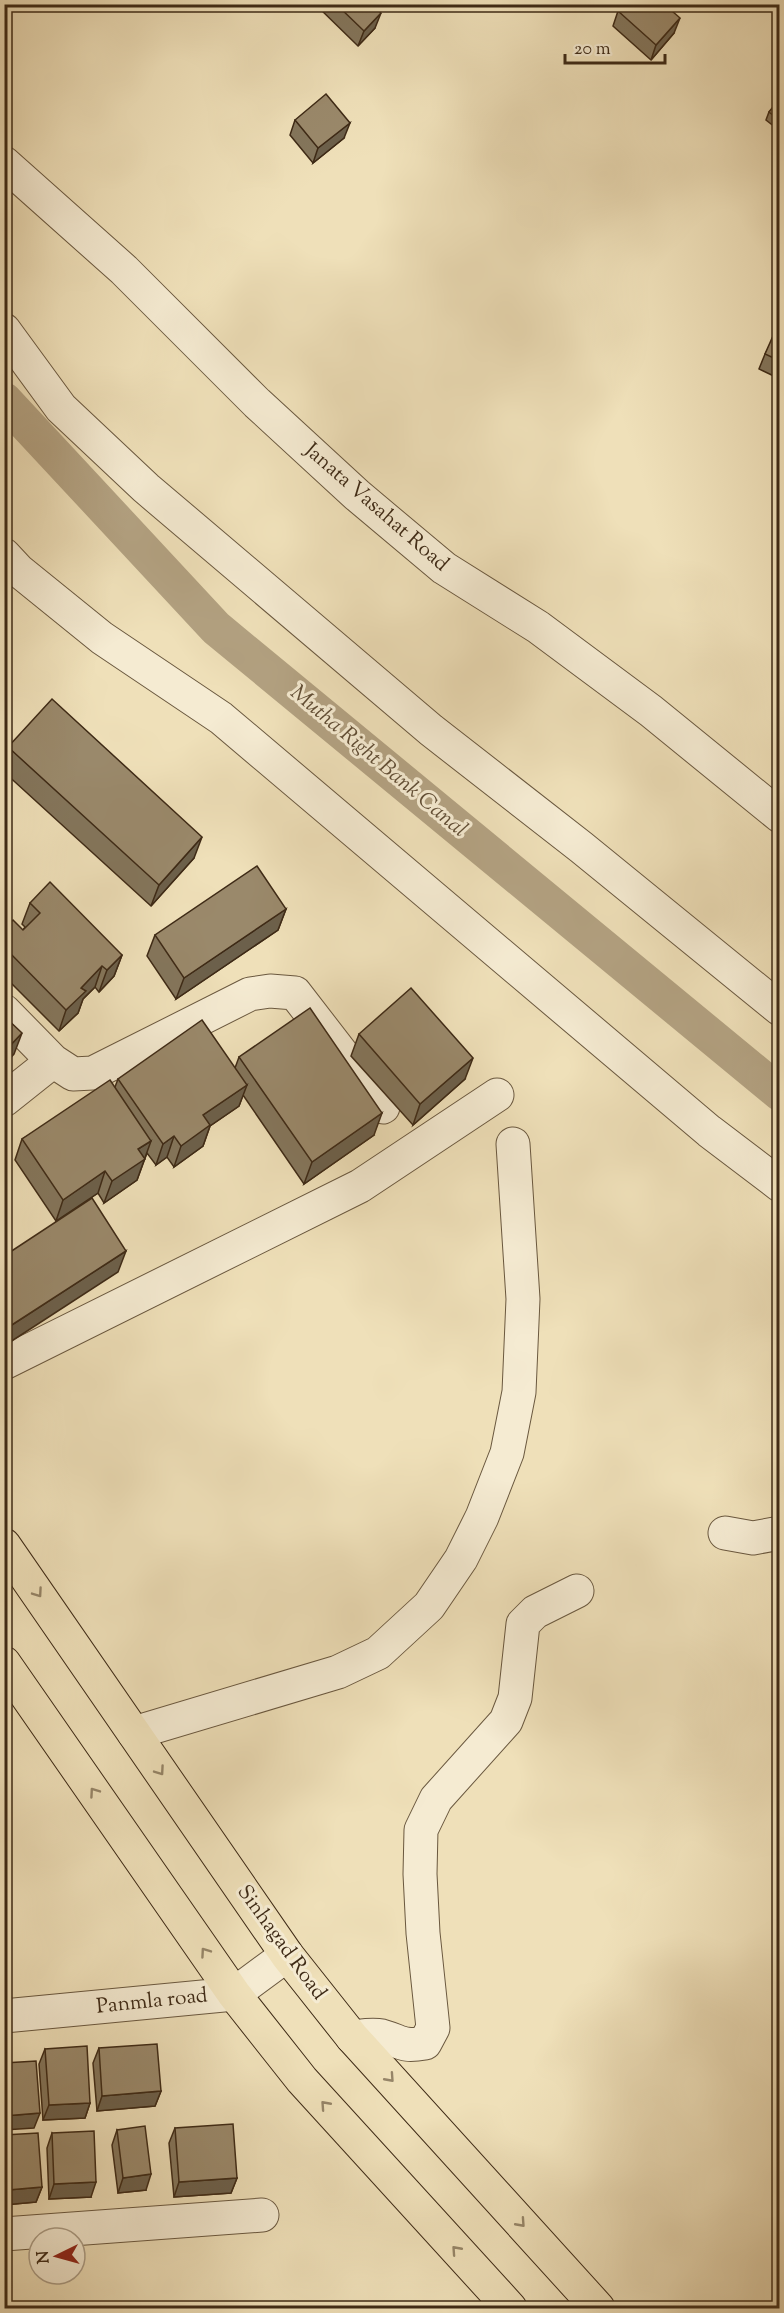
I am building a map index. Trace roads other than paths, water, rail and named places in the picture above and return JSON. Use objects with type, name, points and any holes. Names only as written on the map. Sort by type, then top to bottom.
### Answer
[{"type":"main road","name":"Sinhagad Road","points":[[4,1545],[287,1955],[352,2037],[598,2308]]},
{"type":"main road","points":[[4,1663],[234,1994],[302,2080],[510,2308]]},
{"type":"street","name":"Janata Vasahat Road","points":[[4,163],[124,270],[266,411],[357,495],[444,568],[538,627],[651,711],[780,816]]},
{"type":"street","points":[[4,330],[61,408],[146,488],[431,730],[581,847],[780,1009]]},
{"type":"street","points":[[4,555],[18,570],[102,638],[221,718],[709,1131],[780,1185]]},
{"type":"street","points":[[4,1011],[54,1061],[73,1074],[93,1073],[250,994],[270,991],[295,993],[383,1107]]},
{"type":"street","points":[[4,1100],[54,1061]]},
{"type":"street","points":[[4,1363],[360,1186],[497,1095]]},
{"type":"street","points":[[134,1733],[338,1672],[378,1653],[429,1606],[461,1559],[482,1517],[507,1453],[519,1392],[523,1299],[513,1144]]},
{"type":"street","points":[[725,1533],[753,1538],[780,1533]]},
{"type":"street","points":[[352,2037],[382,2036],[395,2043],[410,2046],[425,2043],[433,2028],[423,1933],[420,1874],[422,1830],[436,1799],[506,1721],[515,1698],[523,1624],[535,1612],[577,1591]]},
{"type":"street","name":"Panmla road","points":[[4,2016],[234,1994],[287,1955]]},
{"type":"street","points":[[4,2234],[262,2215]]},
{"type":"waterway","name":"Mutha Right Bank Canal","points":[[4,400],[216,628],[780,1093]]}]
